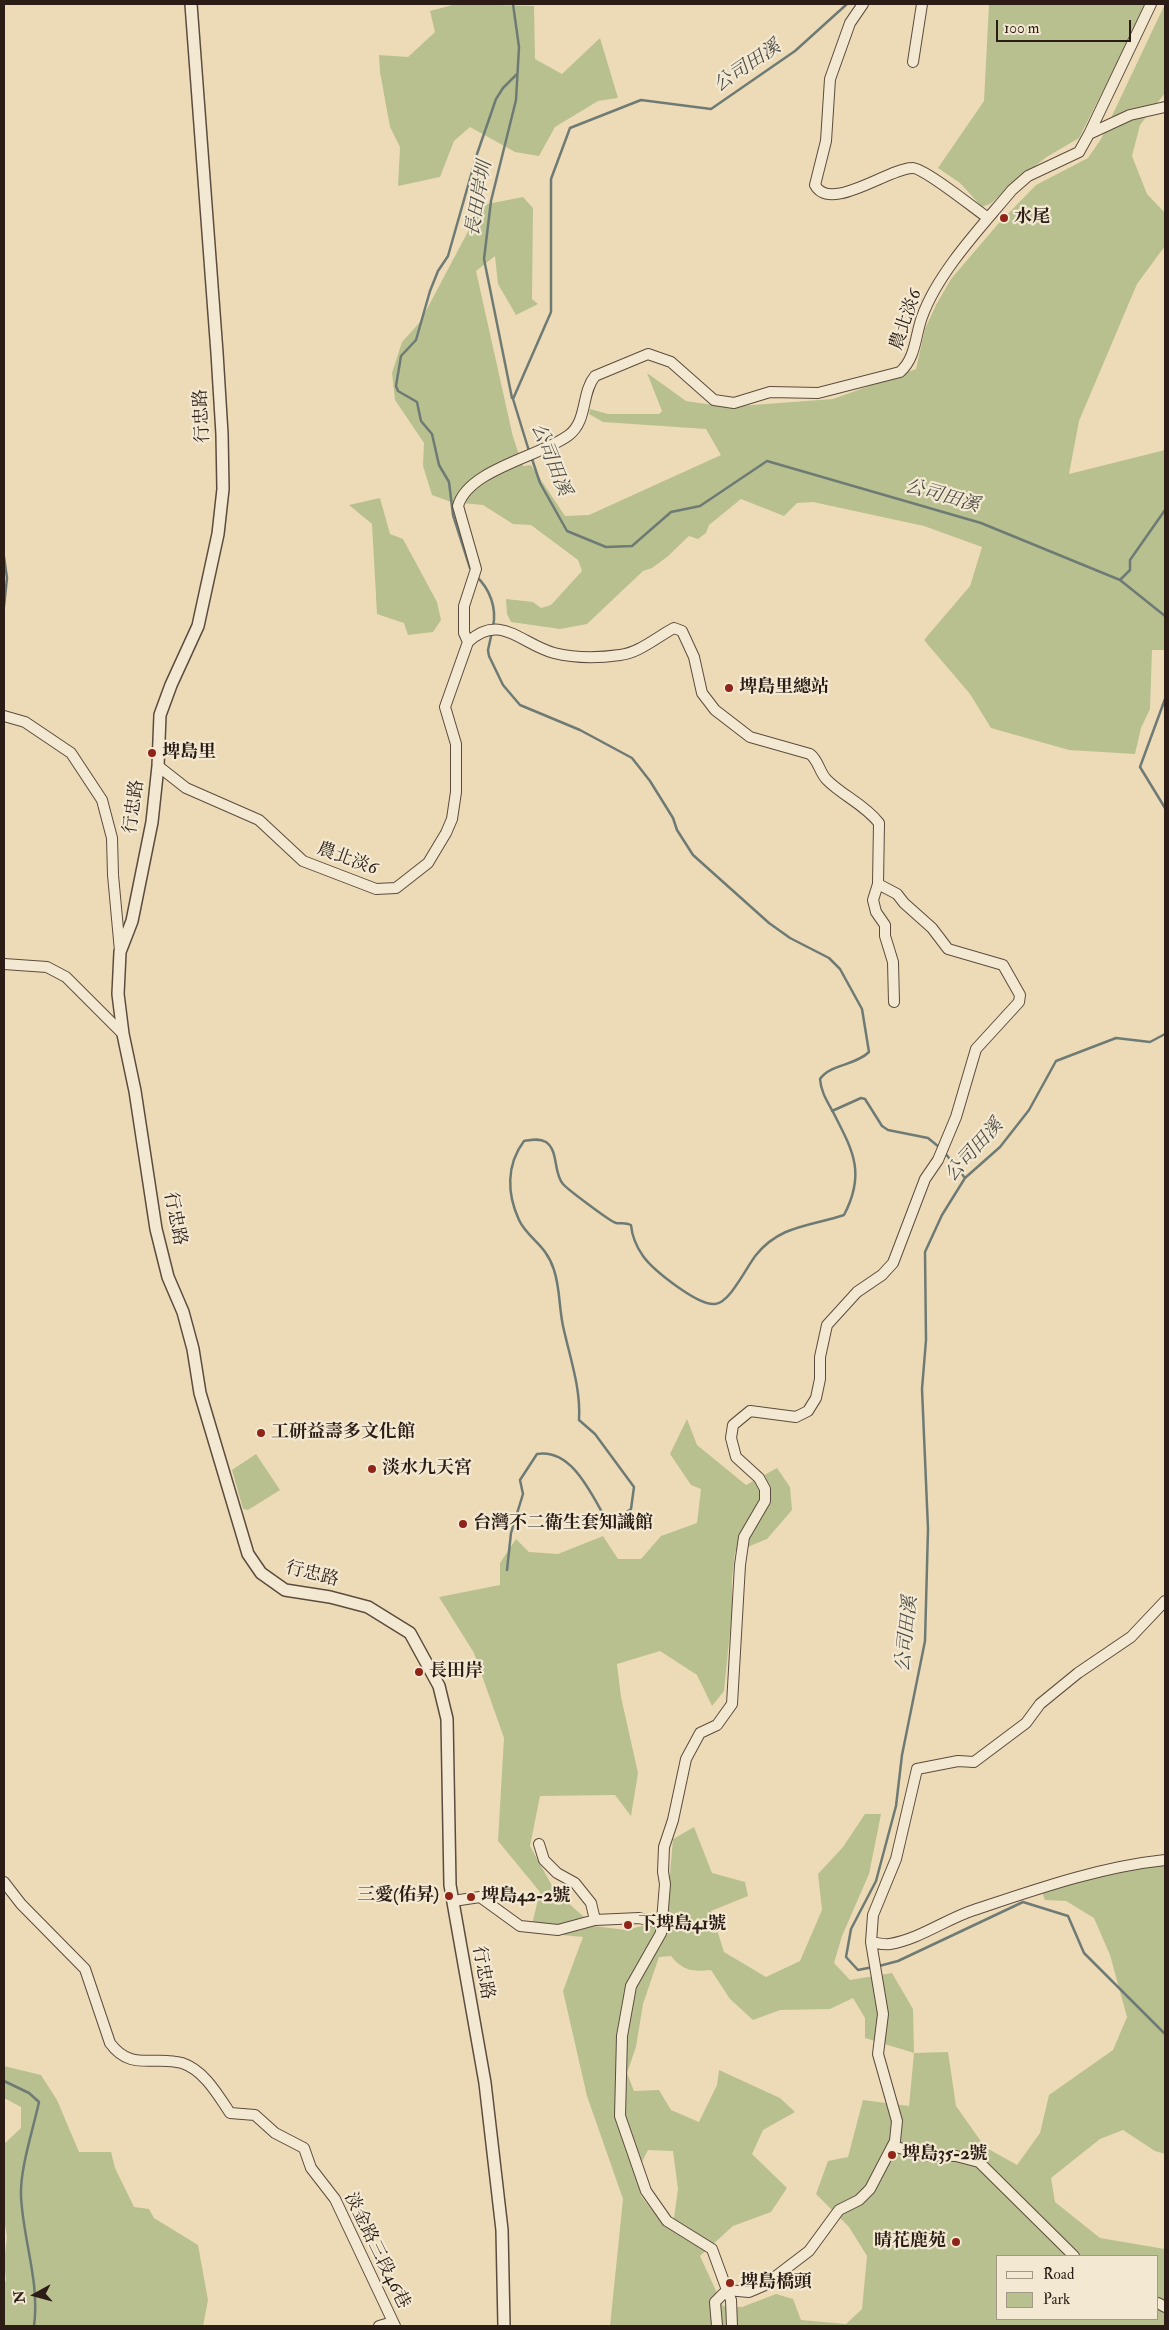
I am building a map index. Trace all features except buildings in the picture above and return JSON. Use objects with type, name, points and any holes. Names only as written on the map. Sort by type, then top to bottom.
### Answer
[{"type":"street","name":"行忠路","points":[[191,4],[217,353],[222,434],[222,489],[218,534],[198,626],[171,685],[160,715],[158,766],[152,822],[140,889],[132,921],[120,952],[118,994],[123,1034],[136,1091],[156,1229],[168,1277],[183,1312],[193,1350],[200,1393],[248,1554],[265,1577],[285,1590],[330,1597],[368,1607],[410,1633],[439,1686],[447,1719],[450,1885],[486,2091],[502,2230],[504,2326]]},
{"type":"street","points":[[862,4],[850,23],[830,79],[826,141],[815,185],[819,192],[840,195],[876,179],[914,168],[924,171],[963,202],[988,218]]},
{"type":"street","points":[[913,62],[922,4]]},
{"type":"street","name":"農北淡6","points":[[158,766],[186,788],[259,820],[303,862],[376,889],[396,888],[428,863],[452,819],[456,792],[456,744],[445,707],[468,642],[464,632],[464,606],[475,575],[458,506],[460,497],[490,473],[537,452],[570,434],[581,419],[589,383],[595,376],[648,354],[671,362],[714,400],[734,403],[770,392],[818,393],[900,372],[909,364],[921,318],[932,291],[988,218],[1012,190],[1028,176],[1079,152],[1151,4]]},
{"type":"street","points":[[1089,134],[1130,116],[1165,107]]},
{"type":"street","points":[[468,642],[478,633],[487,629],[499,629],[555,653],[596,657],[632,653],[674,628],[682,631],[694,656],[702,694],[715,710],[750,737],[810,754],[816,759],[824,777],[835,788],[862,805],[879,823],[878,884],[873,900],[876,912],[885,925],[885,936],[894,962],[894,1002]]},
{"type":"street","points":[[4,716],[25,722],[71,753],[102,800],[112,838],[113,875],[120,952]]},
{"type":"street","points":[[732,2326],[731,2300],[712,2249],[667,2220],[646,2190],[620,2116],[622,2036],[631,1986],[649,1951],[658,1940],[666,1884],[663,1872],[664,1847],[673,1820],[686,1759],[700,1733],[717,1725],[732,1704],[740,1565],[744,1537],[765,1501],[765,1489],[759,1478],[736,1457],[731,1438],[733,1424],[750,1411],[796,1417],[808,1411],[816,1398],[820,1380],[820,1356],[827,1324],[857,1292],[882,1275],[894,1263],[925,1179],[938,1160],[956,1117],[976,1049],[1019,1002],[1020,995],[1003,965],[948,949],[932,928],[904,903],[897,894],[878,884]]},
{"type":"street","points":[[4,964],[47,967],[66,978],[123,1034]]},
{"type":"street","points":[[727,2290],[749,2292],[763,2286],[809,2251],[839,2210],[860,2200],[870,2189],[893,2146],[897,2121],[878,2054],[883,2014],[871,1942],[873,1915],[896,1859],[917,1769],[958,1761],[974,1762],[1026,1723],[1040,1704],[1078,1673],[1131,1637],[1165,1601]]},
{"type":"street","points":[[539,1844],[544,1860],[556,1873],[574,1883],[591,1903],[595,1920]]},
{"type":"street","points":[[871,1942],[889,1944],[927,1931],[973,1910],[1031,1893],[1062,1880],[1105,1869],[1165,1860]]},
{"type":"street","name":"淡金路三段46巷","points":[[4,1882],[34,1918],[85,1969],[110,2043],[116,2051],[126,2059],[182,2063],[207,2080],[230,2113],[255,2115],[275,2133],[304,2148],[311,2168],[335,2199],[394,2324]]},
{"type":"street","points":[[453,1901],[480,1896],[520,1926],[558,1930],[595,1920],[639,1918],[661,1923]]},
{"type":"street","points":[[893,2146],[923,2155],[956,2156],[979,2162],[1073,2255]]},
{"type":"street","points":[[717,2326],[715,2302],[727,2290]]},
{"type":"street","points":[[379,2326],[394,2324]]},
{"type":"green space","points":[[456,4],[534,6],[535,59],[562,74],[600,38],[618,98],[598,101],[555,127],[539,156],[515,152],[470,127],[454,141],[440,177],[398,186],[400,147],[390,127],[380,72],[379,55],[408,57],[435,32],[430,11]]},
{"type":"green space","points":[[989,4],[1147,4],[1079,138],[1045,158],[990,204],[982,207],[960,183],[938,168],[984,101]]},
{"type":"green space","points":[[1165,4],[1165,93],[1140,125],[1132,156],[1147,194],[1165,213],[1165,246],[1137,284],[1079,421],[1069,474],[1165,450],[1165,650],[1152,650],[1150,709],[1141,728],[1135,754],[1069,750],[991,728],[970,694],[924,640],[970,586],[982,547],[924,526],[813,502],[797,503],[784,516],[741,499],[709,525],[706,533],[698,539],[689,536],[667,557],[652,568],[643,571],[587,624],[560,629],[511,622],[507,614],[506,599],[533,602],[541,608],[551,605],[582,571],[578,560],[531,525],[513,524],[483,505],[451,502],[432,495],[423,466],[424,443],[395,400],[392,373],[402,342],[420,322],[482,205],[523,197],[533,208],[532,299],[538,304],[516,315],[498,284],[495,256],[476,271],[513,437],[523,466],[531,465],[565,516],[589,515],[721,455],[706,429],[603,422],[589,414],[590,409],[608,414],[659,414],[662,411],[647,373],[686,401],[726,407],[833,399],[916,369],[925,329],[951,279],[998,224],[1036,185],[1088,158],[1101,139]]},
{"type":"green space","points":[[380,498],[390,534],[403,539],[437,602],[441,620],[433,632],[408,635],[404,623],[377,614],[372,524],[349,505]]},
{"type":"green space","points":[[687,1419],[697,1445],[746,1485],[777,1468],[790,1487],[792,1510],[767,1539],[735,1552],[732,1579],[732,1611],[724,1691],[712,1706],[697,1675],[660,1651],[617,1664],[621,1697],[638,1773],[631,1816],[615,1795],[540,1796],[530,1846],[555,1891],[594,1926],[626,1930],[666,1920],[673,1839],[694,1827],[712,1873],[745,1882],[748,1896],[711,1911],[724,1952],[766,1977],[800,1961],[822,1910],[818,1874],[843,1847],[865,1814],[881,1814],[869,1874],[842,1936],[834,1963],[850,1980],[892,1973],[913,2009],[914,2053],[948,2052],[956,2106],[985,2147],[1017,2165],[1040,2133],[1049,2095],[1113,2050],[1127,2017],[1110,1955],[1094,1918],[1066,1901],[1045,1900],[1042,1892],[1107,1872],[1165,1865],[1165,2154],[1155,2151],[1123,2130],[1100,2139],[1051,2178],[1055,2202],[1100,2238],[1165,2249],[1165,2326],[610,2326],[623,2199],[587,2096],[563,1991],[583,1937],[530,1932],[540,1892],[498,1841],[504,1738],[474,1653],[439,1597],[500,1585],[500,1563],[516,1539],[529,1552],[558,1554],[603,1536],[618,1559],[641,1559],[661,1536],[697,1523],[701,1489],[691,1485],[670,1454]],"holes":[[[671,1956],[684,1968],[699,1971],[711,1970],[730,1999],[753,2020],[780,2010],[830,2009],[853,1998],[865,2018],[865,2038],[914,2053],[909,2106],[863,2100],[848,2157],[828,2161],[816,2194],[849,2227],[867,2256],[862,2309],[846,2324],[801,2320],[793,2299],[776,2294],[742,2307],[723,2306],[700,2256],[733,2226],[771,2212],[787,2188],[752,2154],[763,2130],[795,2112],[780,2098],[719,2070],[717,2085],[699,2122],[671,2110],[659,2090],[634,2091],[627,2073],[636,2047],[643,2004],[659,1957]],[[648,2150],[673,2151],[678,2189],[674,2218],[664,2226],[641,2196],[636,2174]]]},
{"type":"green space","points":[[256,1454],[280,1490],[248,1510],[243,1509],[232,1470]]},
{"type":"green space","points":[[4,2066],[41,2075],[57,2100],[79,2152],[111,2152],[115,2168],[134,2207],[149,2209],[154,2218],[198,2245],[208,2300],[203,2326],[4,2326],[4,2284],[6,2280],[4,2262],[7,2237],[4,2218],[4,2144],[21,2128],[21,2107],[4,2098]]},
{"type":"waterway","name":"長田岸圳","points":[[512,398],[484,259],[491,201],[516,100],[519,47],[513,4]]},
{"type":"waterway","name":"公司田溪","points":[[529,451],[513,399],[551,312],[551,179],[570,128],[641,100],[711,109],[795,51],[847,4]]},
{"type":"waterway","points":[[470,568],[453,515],[449,482],[439,465],[432,434],[421,421],[417,402],[398,391],[396,386],[401,356],[416,340],[430,291],[438,271],[448,256],[477,154],[496,99],[503,88],[517,74]]},
{"type":"waterway","name":"公司田溪","points":[[531,456],[540,483],[567,531],[606,547],[632,546],[671,512],[700,506],[767,461],[981,523],[1120,580],[1165,616]]},
{"type":"waterway","points":[[1120,580],[1130,570],[1130,560],[1165,510]]},
{"type":"waterway","points":[[4,557],[7,578],[4,606]]},
{"type":"waterway","points":[[476,576],[489,593],[494,613],[493,627]]},
{"type":"waterway","points":[[492,632],[488,650],[489,656],[503,685],[520,705],[580,730],[632,758],[650,781],[693,855],[769,923],[790,938],[829,958],[840,969],[862,1009],[869,1052],[857,1060],[830,1070],[820,1079],[823,1092],[846,1139],[854,1162],[854,1187],[851,1200],[844,1215],[797,1228],[775,1238],[756,1255],[732,1291],[721,1302],[715,1304],[698,1299],[676,1286],[648,1262],[636,1245],[631,1225],[612,1221],[563,1184],[558,1174],[553,1151],[546,1142],[538,1140],[524,1141],[518,1150],[511,1170],[512,1200],[523,1227],[542,1248],[551,1261],[554,1270],[563,1326],[577,1385],[579,1420],[595,1434],[634,1487],[631,1509],[609,1524],[589,1489],[572,1467],[562,1459],[550,1454],[537,1454],[520,1480],[523,1494],[511,1533],[507,1570]]},
{"type":"waterway","name":"公司田溪","points":[[1165,699],[1140,767],[1165,808]]},
{"type":"waterway","name":"公司田溪","points":[[873,1967],[858,1970],[846,1957],[851,1929],[876,1881],[896,1806],[902,1755],[925,1641],[928,1529],[922,1389],[926,1340],[925,1252],[942,1215],[965,1178],[1000,1147],[1029,1110],[1056,1061],[1116,1038],[1150,1042],[1165,1034]]},
{"type":"waterway","points":[[832,1111],[861,1098],[865,1099],[882,1126],[888,1130],[928,1138],[939,1147]]},
{"type":"waterway","points":[[945,1153],[965,1178]]},
{"type":"waterway","name":"公司田溪","points":[[879,1966],[898,1961],[1023,1902],[1068,1916],[1084,1953],[1165,2034]]},
{"type":"waterway","points":[[4,2081],[29,2093],[39,2102],[21,2185],[22,2212],[35,2293],[34,2326]]},
{"type":"place","name":"水尾","points":[[1004,218]]},
{"type":"place","name":"埤島里總站","points":[[729,688]]},
{"type":"place","name":"埤島里","points":[[152,753]]},
{"type":"place","name":"工研益壽多文化館","points":[[261,1433]]},
{"type":"place","name":"淡水九天宮","points":[[372,1469]]},
{"type":"place","name":"台灣不二衛生套知識館","points":[[463,1524]]},
{"type":"place","name":"長田岸","points":[[419,1672]]},
{"type":"place","name":"三愛(佑昇)","points":[[449,1896]]},
{"type":"place","name":"埤島42-2號","points":[[471,1897]]},
{"type":"place","name":"下埤島41號","points":[[628,1925]]},
{"type":"place","name":"埤島35-2號","points":[[892,2155]]},
{"type":"place","name":"晴花鹿苑","points":[[956,2242]]},
{"type":"place","name":"埤島橋頭","points":[[730,2283]]}]
